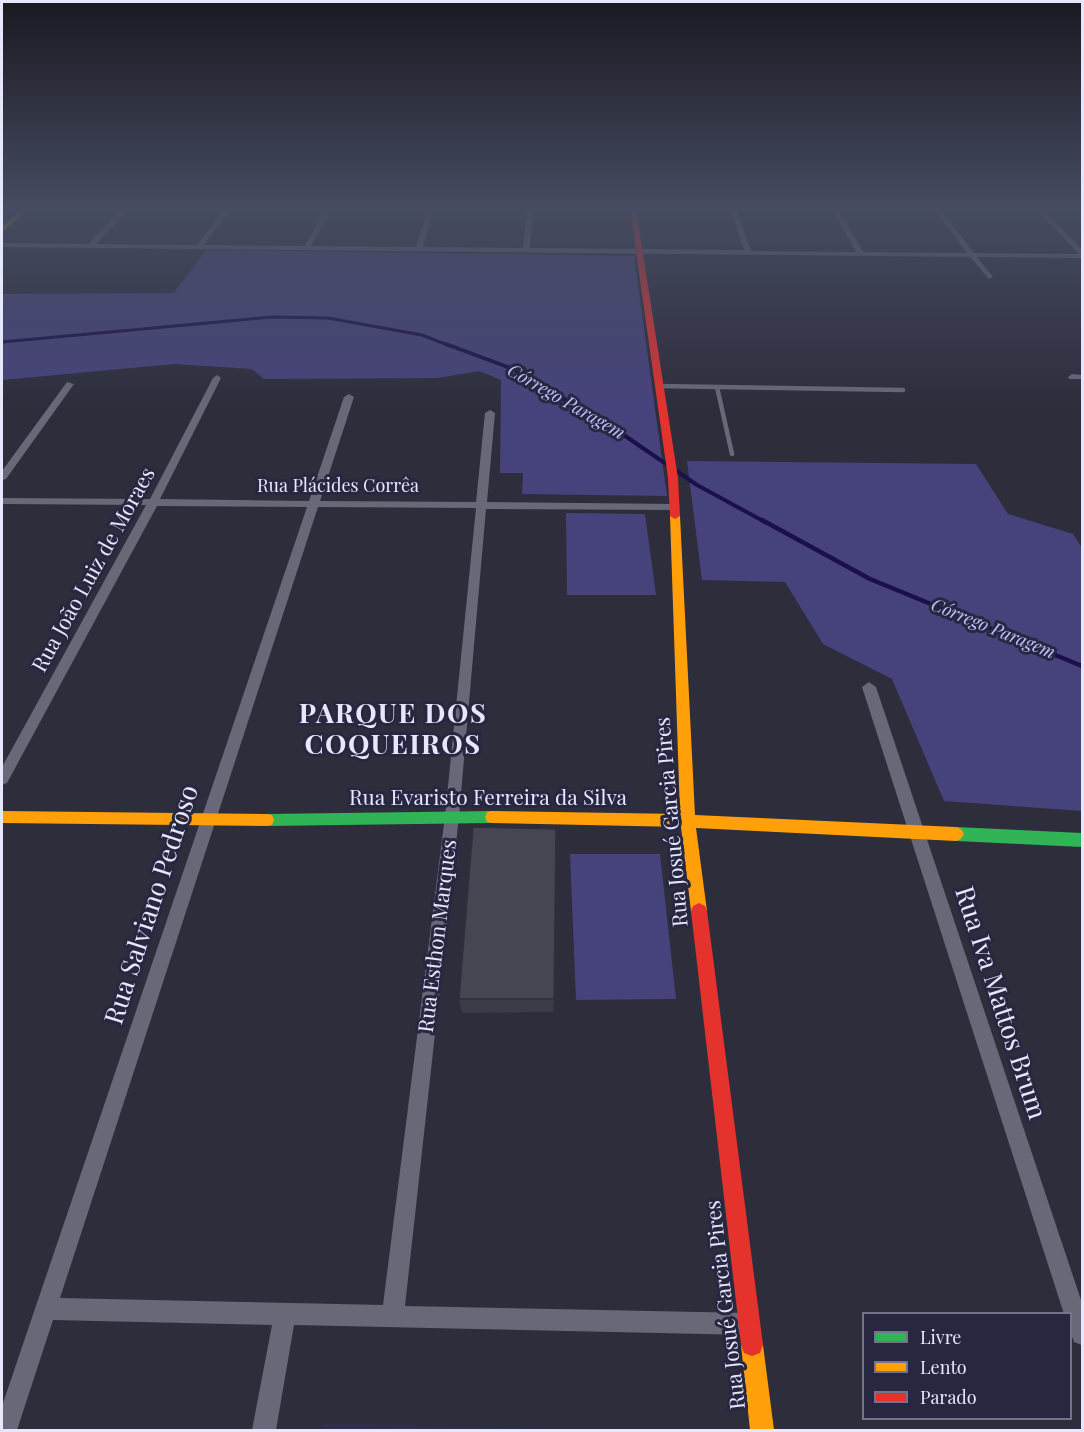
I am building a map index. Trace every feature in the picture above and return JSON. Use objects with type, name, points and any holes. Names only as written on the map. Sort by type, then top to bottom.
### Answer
[{"type":"street","name":"Rua Josué Garcia Pires","points":[[642,276],[673,478],[688,821],[762,1431]]},
{"type":"street","points":[[1072,377],[1083,377]]},
{"type":"street","name":"Rua João Luiz de Moraes","points":[[2,779],[153,503],[217,378]]},
{"type":"street","points":[[2,477],[70,384]]},
{"type":"street","name":"Rua Salviano Pedroso","points":[[5,1431],[206,821],[349,397]]},
{"type":"street","name":"Rua Esthon Marques","points":[[393,1315],[453,816],[490,413]]},
{"type":"street","name":"Rua Plácides Corrêa","points":[[2,501],[483,503],[675,507]]},
{"type":"street","name":"Rua Iva Mattos Brum","points":[[869,687],[1083,1334]]},
{"type":"street","name":"Rua Evaristo Ferreira da Silva","points":[[2,817],[206,821],[453,816],[688,821],[1083,840]]},
{"type":"street","points":[[46,1309],[749,1324]]},
{"type":"street","points":[[264,1431],[285,1314]]},
{"type":"lane","points":[[659,386],[903,390]]},
{"type":"lane","points":[[717,387],[732,454]]},
{"type":"shaded area","points":[[187,276],[637,276],[667,496],[522,494],[523,473],[500,473],[501,380],[479,371],[438,378],[264,379],[252,369],[174,364],[2,380],[2,294],[174,293]]},
{"type":"shaded area","points":[[687,461],[976,464],[1008,514],[1073,534],[1082,548],[1082,811],[944,801],[892,679],[823,644],[785,582],[702,580]]},
{"type":"shaded area","points":[[566,513],[645,514],[656,595],[567,595]]},
{"type":"shaded area","points":[[570,854],[660,854],[676,999],[576,1000]]},
{"type":"shaded area","points":[[322,1423],[635,1430],[321,1430]]},
{"type":"building","points":[[473,827],[556,829],[554,999],[459,999]]},
{"type":"waterway","name":"Córrego Paragem","points":[[2,342],[272,317],[328,318],[422,335],[450,346]]},
{"type":"waterway","name":"Córrego Paragem","points":[[446,344],[513,369],[612,427],[697,485],[765,522]]},
{"type":"waterway","name":"Córrego Paragem","points":[[762,520],[870,579],[1082,666]]},
{"type":"traffic: fast","points":[[267,820],[492,817]]},
{"type":"traffic: fast","points":[[956,834],[1082,840]]},
{"type":"traffic: slow","points":[[675,516],[688,821],[699,911]]},
{"type":"traffic: slow","points":[[2,817],[267,820]]},
{"type":"traffic: slow","points":[[492,817],[688,821],[956,834]]},
{"type":"traffic: slow","points":[[752,1345],[762,1430]]},
{"type":"traffic: jam","points":[[643,276],[673,478],[675,516]]},
{"type":"traffic: jam","points":[[699,911],[752,1345]]},
{"type":"district","name":"PARQUE DOS COQUEIROS","points":[[393,730]]}]
